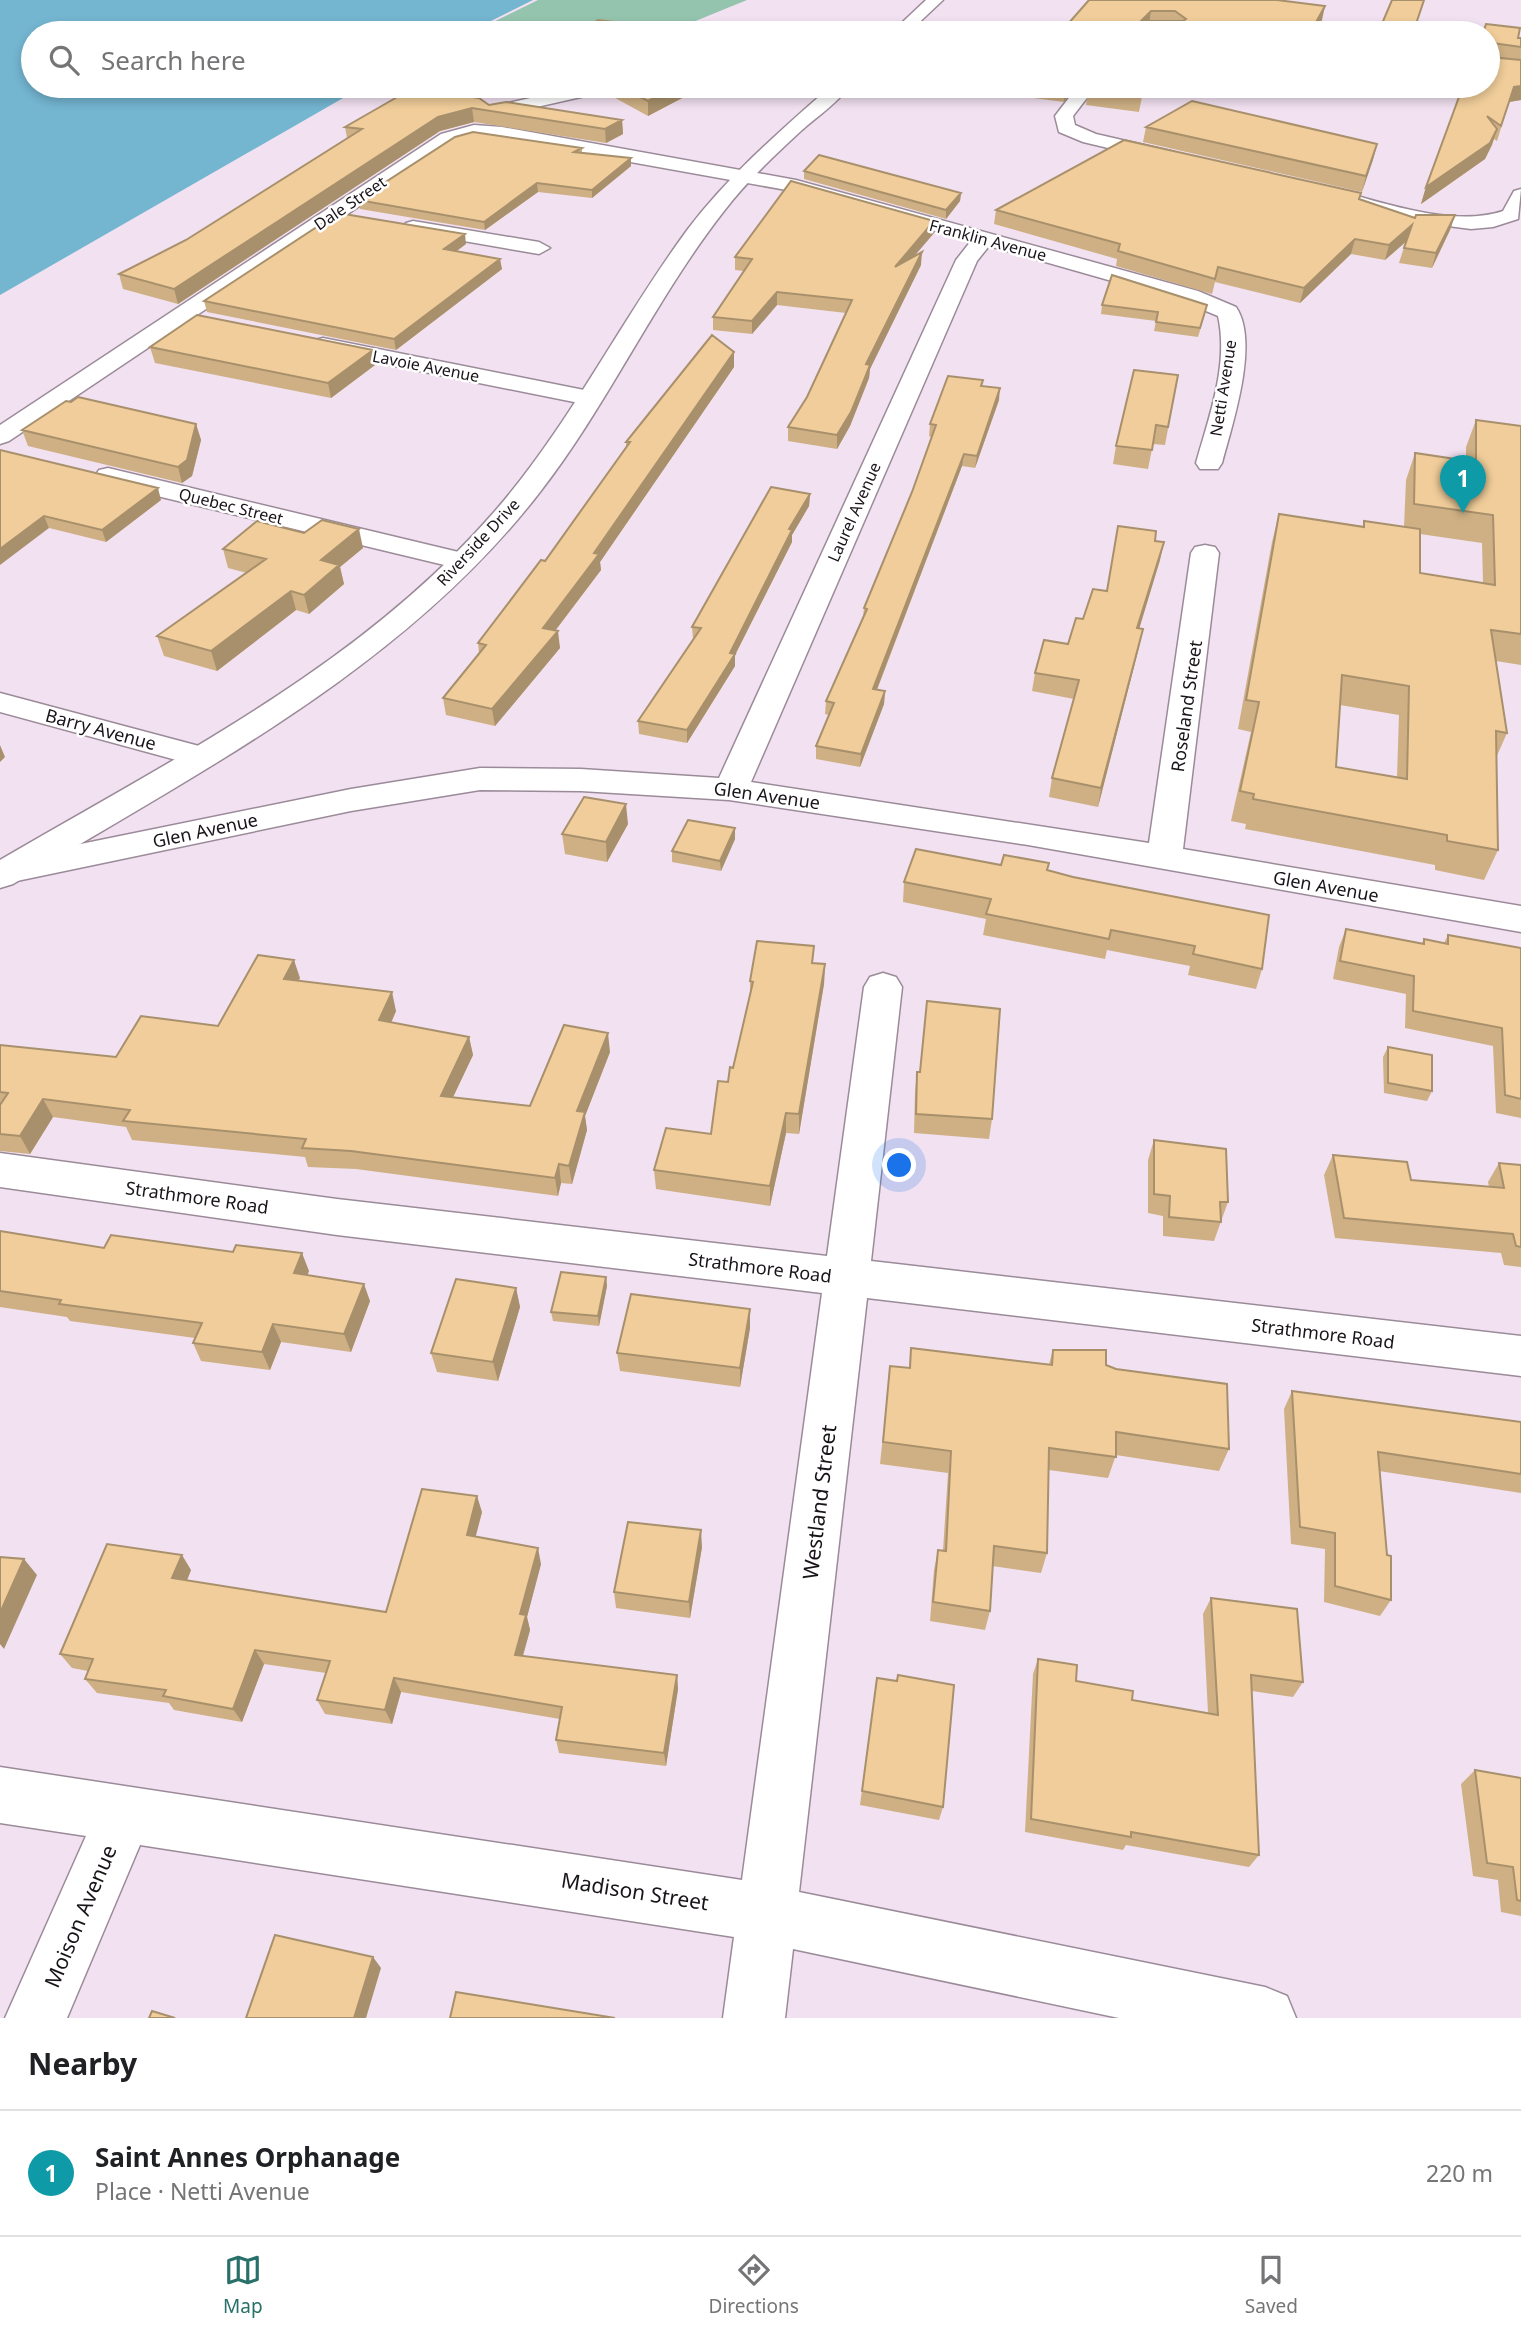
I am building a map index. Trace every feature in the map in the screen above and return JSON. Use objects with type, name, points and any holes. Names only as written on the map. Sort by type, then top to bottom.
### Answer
[{"type":"street","points":[[912,21],[935,0]]},
{"type":"street","points":[[474,131],[510,98]]},
{"type":"street","points":[[492,112],[553,98]]},
{"type":"street","name":"Riverside Drive","points":[[6,873],[305,694],[352,661],[461,561],[510,510],[556,453],[693,238],[745,175],[828,98]]},
{"type":"street","points":[[1078,98],[1064,116],[1066,128],[1090,138],[1182,159]]},
{"type":"street","name":"Dale Street","points":[[5,446],[180,316],[448,138],[474,131],[745,175]]},
{"type":"street","name":"Franklin Avenue","points":[[745,175],[796,186],[1190,296],[1228,313]]},
{"type":"street","points":[[1302,187],[1424,216],[1477,224],[1492,223],[1511,215],[1521,195]]},
{"type":"street","points":[[335,213],[363,218]]},
{"type":"street","points":[[390,223],[539,248]]},
{"type":"street","name":"Laurel Avenue","points":[[731,789],[967,260],[984,239]]},
{"type":"street","name":"Netti Avenue","points":[[1209,463],[1229,371],[1232,322],[1228,313]]},
{"type":"street","points":[[180,316],[207,322]]},
{"type":"street","name":"Lavoie Avenue","points":[[303,341],[589,398]]},
{"type":"street","name":"Quebec Street","points":[[81,470],[461,561]]},
{"type":"street","name":"Roseland Street","points":[[1164,858],[1205,553]]},
{"type":"street","name":"Barry Avenue","points":[[0,702],[202,757]]},
{"type":"street","name":"Glen Avenue","points":[[6,873],[351,800],[480,779],[580,780],[731,789],[1164,858],[1521,919]]},
{"type":"street","name":"Westland Street","points":[[754,2018],[883,986]]},
{"type":"street","name":"Strathmore Road","points":[[0,1170],[351,1218],[1521,1356]]},
{"type":"street","name":"Madison Street","points":[[0,1794],[707,1902],[1265,2018]]},
{"type":"street","name":"Moison Avenue","points":[[36,2018],[125,1814]]},
{"type":"green space","points":[[538,0],[747,0],[695,21],[495,21]]},
{"type":"water","points":[[0,0],[533,0],[491,21],[21,21],[21,98],[343,98],[0,295]]},
{"type":"building","points":[[1089,0],[1277,0],[1325,6],[1317,21],[1183,21],[1186,19],[1175,11],[1151,11],[1141,21],[1071,21]]},
{"type":"building","points":[[1392,0],[1424,0],[1417,21],[1383,21]]},
{"type":"building","points":[[1500,26],[1520,28],[1518,38],[1521,38],[1521,47],[1500,44]]},
{"type":"building","points":[[1500,58],[1521,60],[1521,86],[1514,87],[1501,126],[1487,116],[1497,129],[1490,143],[1426,187],[1459,98],[1500,98]]},
{"type":"building","points":[[396,98],[479,98],[489,105],[506,102],[622,120],[605,129],[472,108],[438,117],[174,289],[119,274],[186,240],[362,129],[345,127]]},
{"type":"building","points":[[1192,101],[1377,144],[1366,176],[1146,127]]},
{"type":"building","points":[[473,132],[582,148],[574,152],[631,158],[592,190],[537,183],[484,222],[358,200],[455,137]]},
{"type":"building","points":[[1124,140],[1361,193],[1359,199],[1415,218],[1416,215],[1455,215],[1436,253],[1404,248],[1412,225],[1389,245],[1355,239],[1304,288],[1218,267],[1215,279],[1118,251],[1120,244],[996,210]]},
{"type":"building","points":[[819,155],[961,193],[946,210],[804,171]]},
{"type":"building","points":[[791,181],[934,221],[895,267],[922,252],[866,364],[870,365],[851,412],[837,435],[788,427],[807,397],[852,300],[777,292],[752,321],[713,317],[752,259],[735,257]]},
{"type":"building","points":[[338,213],[465,234],[444,249],[500,259],[394,339],[204,301]]},
{"type":"building","points":[[1112,275],[1207,305],[1200,328],[1156,322],[1158,312],[1102,305]]},
{"type":"building","points":[[197,315],[373,350],[328,383],[150,347]]},
{"type":"building","points":[[712,335],[734,352],[594,553],[599,554],[543,628],[558,631],[492,709],[443,698],[486,645],[478,643],[541,560],[545,561],[630,442],[626,442]]},
{"type":"building","points":[[1134,370],[1178,375],[1168,427],[1156,425],[1152,450],[1116,446]]},
{"type":"building","points":[[948,376],[983,380],[981,386],[1000,388],[977,456],[964,454],[873,689],[885,691],[861,754],[816,746],[834,703],[826,701],[867,609],[864,608],[912,492],[936,425],[930,424]]},
{"type":"building","points":[[78,397],[196,424],[187,460],[178,467],[22,430],[66,401],[71,402]]},
{"type":"building","points":[[1476,420],[1521,426],[1521,634],[1491,630],[1507,733],[1496,731],[1498,850],[1447,841],[1447,835],[1253,799],[1254,794],[1240,791],[1259,702],[1246,700],[1279,514],[1364,527],[1364,521],[1420,529],[1420,573],[1495,585],[1493,515],[1414,504],[1415,453],[1476,462]],"holes":[[[1342,675],[1409,686],[1407,779],[1336,767]]]},
{"type":"building","points":[[0,450],[158,488],[102,530],[44,516],[0,549]]},
{"type":"building","points":[[771,487],[810,494],[789,529],[792,530],[730,653],[735,654],[687,730],[638,721],[701,628],[692,627]]},
{"type":"building","points":[[322,520],[359,529],[321,560],[339,565],[304,595],[291,591],[211,651],[157,636],[266,559],[223,549],[257,521],[304,533]]},
{"type":"building","points":[[1118,526],[1156,531],[1155,541],[1164,542],[1137,628],[1143,629],[1101,788],[1052,778],[1079,680],[1035,673],[1044,640],[1068,644],[1076,618],[1083,619],[1093,589],[1107,591]]},
{"type":"building","points":[[584,797],[626,804],[606,842],[562,834]]},
{"type":"building","points":[[688,820],[735,828],[720,861],[672,851]]},
{"type":"building","points":[[916,849],[1001,865],[1004,855],[1049,863],[1047,870],[1073,877],[1269,915],[1262,969],[1193,954],[1195,946],[1111,930],[1109,939],[986,914],[991,899],[904,882]]},
{"type":"building","points":[[1346,929],[1424,944],[1424,939],[1448,944],[1448,935],[1521,948],[1521,1099],[1505,1095],[1502,1028],[1413,1011],[1414,976],[1340,961]]},
{"type":"building","points":[[757,941],[814,946],[812,963],[825,964],[799,1114],[786,1113],[770,1186],[654,1170],[666,1128],[711,1134],[718,1081],[728,1082],[730,1067],[733,1068],[753,982],[750,981]]},
{"type":"building","points":[[258,955],[294,960],[284,979],[392,992],[379,1020],[469,1037],[441,1096],[530,1106],[564,1025],[608,1033],[577,1111],[585,1112],[569,1166],[559,1164],[555,1178],[351,1151],[302,1148],[306,1139],[123,1121],[130,1110],[43,1099],[20,1136],[0,1134],[0,1105],[8,1093],[0,1092],[0,1045],[116,1057],[141,1016],[218,1026]]},
{"type":"building","points":[[927,1001],[1000,1009],[992,1119],[916,1114],[917,1072],[920,1072]]},
{"type":"building","points":[[1388,1047],[1432,1055],[1432,1091],[1388,1083]]},
{"type":"building","points":[[1154,1140],[1226,1149],[1228,1202],[1220,1202],[1221,1222],[1169,1217],[1170,1196],[1154,1194]]},
{"type":"building","points":[[1333,1155],[1407,1162],[1411,1180],[1504,1188],[1499,1163],[1521,1165],[1521,1247],[1516,1246],[1513,1234],[1344,1218]]},
{"type":"building","points":[[0,1231],[104,1248],[111,1235],[233,1252],[236,1245],[302,1253],[294,1273],[364,1284],[344,1334],[273,1324],[262,1352],[193,1343],[202,1323],[59,1304],[61,1300],[0,1291]]},
{"type":"building","points":[[561,1272],[606,1277],[598,1316],[551,1312]]},
{"type":"building","points":[[456,1279],[516,1288],[493,1362],[431,1353]]},
{"type":"building","points":[[631,1294],[750,1309],[740,1368],[617,1353]]},
{"type":"building","points":[[911,1348],[1052,1365],[1053,1350],[1106,1350],[1106,1365],[1116,1369],[1227,1384],[1229,1449],[1116,1432],[1116,1457],[1049,1448],[1047,1553],[994,1546],[990,1611],[933,1602],[938,1550],[946,1551],[951,1451],[883,1442],[890,1366],[910,1368]]},
{"type":"building","points":[[1292,1391],[1521,1422],[1521,1474],[1378,1452],[1387,1555],[1391,1556],[1391,1600],[1335,1586],[1335,1533],[1300,1527]]},
{"type":"building","points":[[422,1489],[477,1496],[467,1535],[538,1548],[520,1614],[526,1615],[515,1655],[677,1675],[664,1753],[556,1740],[562,1707],[394,1678],[385,1710],[317,1700],[330,1661],[255,1650],[233,1709],[163,1696],[166,1690],[85,1679],[93,1659],[60,1654],[107,1544],[182,1555],[172,1578],[386,1612]]},
{"type":"building","points":[[628,1522],[701,1530],[689,1602],[614,1592]]},
{"type":"building","points":[[0,1557],[24,1559],[0,1613]]},
{"type":"building","points":[[1211,1598],[1297,1609],[1303,1682],[1251,1675],[1259,1855],[1131,1832],[1131,1837],[1031,1819],[1038,1659],[1077,1665],[1076,1681],[1133,1691],[1132,1700],[1218,1715]]},
{"type":"building","points":[[898,1675],[954,1685],[943,1807],[862,1791],[877,1678],[897,1681]]},
{"type":"building","points":[[1475,1770],[1521,1778],[1521,1901],[1517,1900],[1513,1867],[1487,1863]]},
{"type":"building","points":[[275,1935],[373,1957],[354,2018],[246,2018]]},
{"type":"building","points":[[456,1992],[615,2018],[450,2018]]},
{"type":"building","points":[[152,2011],[175,2018],[149,2018]]},
{"type":"place","name":"Saint Annes Orphanage","points":[[1463,513]]}]
